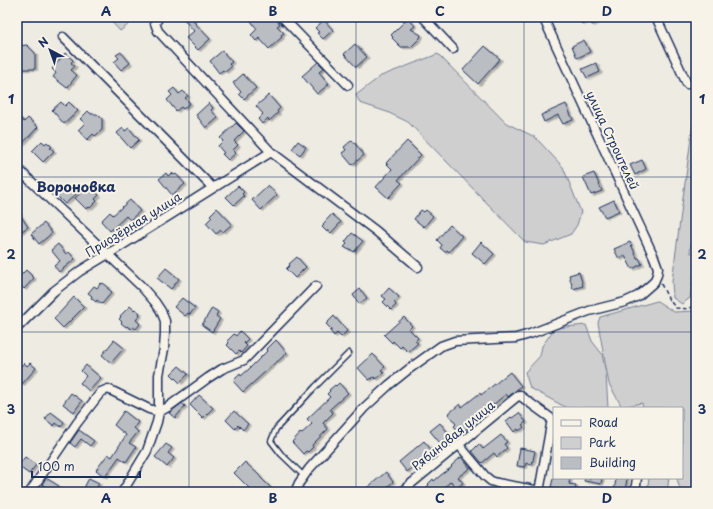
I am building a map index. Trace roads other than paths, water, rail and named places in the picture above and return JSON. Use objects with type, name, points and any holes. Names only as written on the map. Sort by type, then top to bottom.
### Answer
[{"type":"street","points":[[159,17],[155,23],[158,31],[271,152],[376,231],[418,267]]},
{"type":"street","points":[[282,17],[348,85]]},
{"type":"street","points":[[423,17],[453,49]]},
{"type":"street","name":"улица Строителей","points":[[304,476],[364,408],[389,385],[441,346],[455,341],[516,338],[530,334],[589,311],[625,302],[638,296],[654,282],[658,268],[654,256],[543,17]]},
{"type":"street","points":[[656,17],[687,84]]},
{"type":"street","points":[[63,37],[213,188]]},
{"type":"street","name":"Приозёрная улица","points":[[17,328],[54,291],[80,271],[271,152]]},
{"type":"street","points":[[17,168],[141,286],[155,302],[165,321],[166,333],[159,375],[159,412],[157,422],[147,451],[124,492]]},
{"type":"street","points":[[30,492],[77,423],[101,392],[108,389],[149,409],[159,412],[222,369],[244,360],[316,286]]},
{"type":"street","name":"Рябиновая улица","points":[[401,492],[519,395],[553,419]]},
{"type":"street","points":[[459,445],[491,481],[540,491],[553,419]]},
{"type":"street","points":[[295,492],[304,476]]},
{"type":"street","points":[[635,492],[637,479]]},
{"type":"lane","points":[[304,476],[281,454],[271,441],[276,429],[315,386],[349,353]]},
{"type":"district","name":"Вороновка","points":[[76,186]]}]
